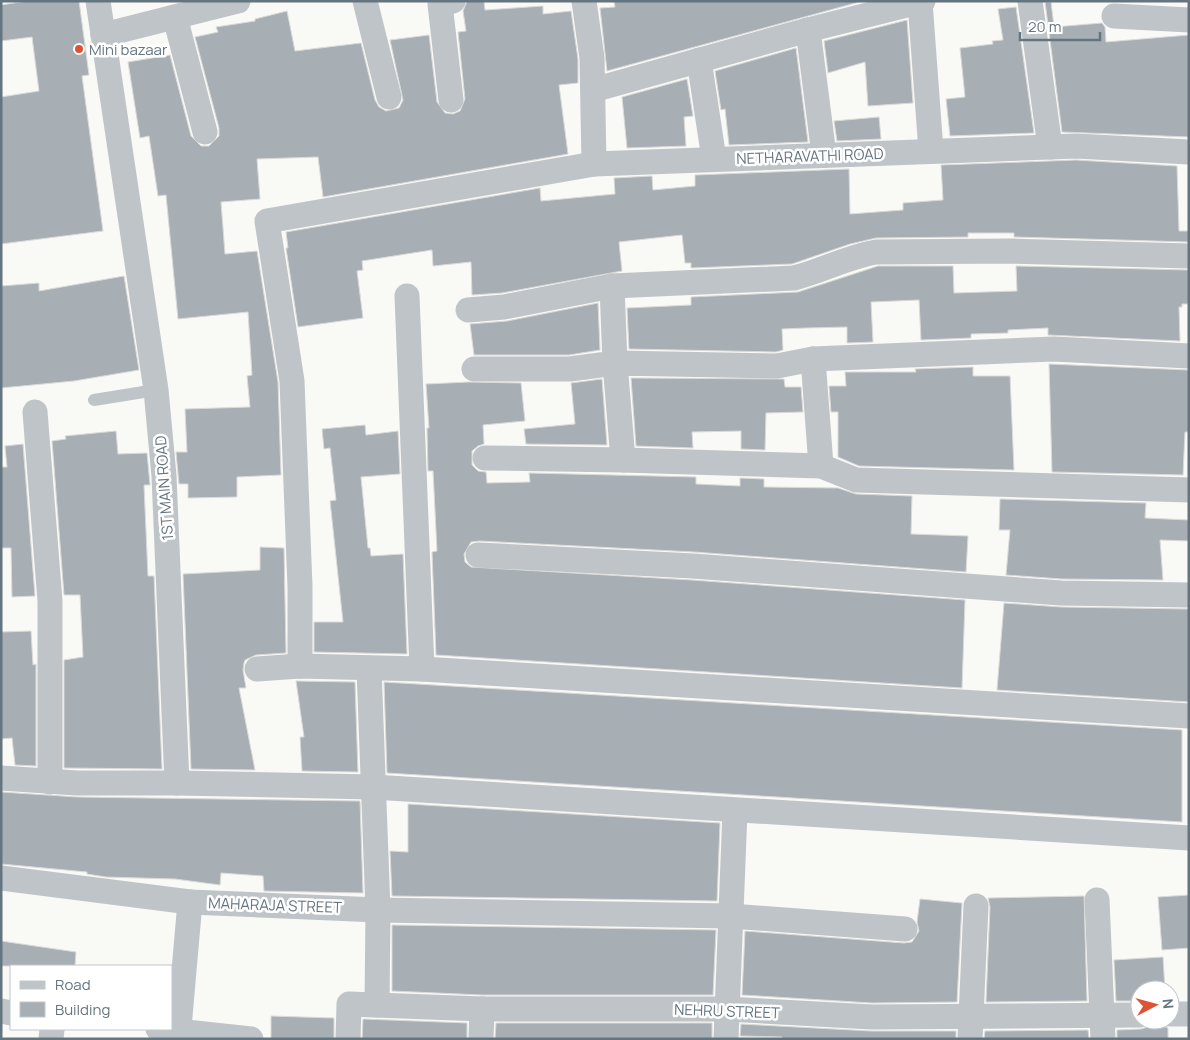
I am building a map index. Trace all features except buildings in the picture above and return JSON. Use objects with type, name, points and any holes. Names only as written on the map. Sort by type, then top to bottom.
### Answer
[{"type":"street","name":"1ST MAIN ROAD","points":[[98,1],[156,390],[164,476],[177,783]]},
{"type":"street","points":[[103,35],[238,1]]},
{"type":"street","points":[[365,1],[389,97]]},
{"type":"street","points":[[451,100],[440,4],[453,1]]},
{"type":"street","points":[[584,1],[592,58],[594,164]]},
{"type":"street","points":[[1030,1],[1050,147]]},
{"type":"street","points":[[593,90],[808,30],[922,2],[930,151]]},
{"type":"street","points":[[1114,16],[1189,20]]},
{"type":"street","points":[[175,17],[205,132]]},
{"type":"street","points":[[808,30],[824,156]]},
{"type":"street","points":[[699,60],[714,159]]},
{"type":"street","name":"NETHARAVATHI ROAD","points":[[300,666],[300,587],[292,381],[267,221],[594,164],[1076,146],[1189,152]]},
{"type":"street","points":[[468,310],[504,307],[612,286],[794,278],[812,274],[854,256],[876,252],[1011,251],[1189,256]]},
{"type":"street","points":[[612,286],[615,363],[623,460]]},
{"type":"street","points":[[407,296],[422,669]]},
{"type":"street","points":[[474,369],[570,369],[615,363],[777,366],[813,359],[1054,349],[1189,356]]},
{"type":"street","points":[[813,359],[821,466]]},
{"type":"street","points":[[35,412],[50,601],[50,782]]},
{"type":"street","points":[[485,458],[821,466],[856,480],[1189,490]]},
{"type":"street","points":[[478,556],[703,567],[1062,593],[1189,595]]},
{"type":"street","points":[[257,669],[300,666],[422,669],[1189,716]]},
{"type":"street","points":[[370,668],[378,910],[377,1005]]},
{"type":"street","points":[[1,778],[50,782],[373,787],[1189,838]]},
{"type":"street","points":[[726,1039],[735,810]]},
{"type":"street","points":[[1,878],[190,902]]},
{"type":"street","points":[[1097,900],[1103,1028]]},
{"type":"street","name":"MAHARAJA STREET","points":[[172,1033],[190,902],[378,910],[731,916],[905,929]]},
{"type":"street","points":[[970,1028],[976,906]]},
{"type":"street","name":"NEHRU STREET","points":[[348,1039],[349,1004],[482,1009],[726,1009],[872,1017],[970,1028],[1103,1028],[1130,1019]]},
{"type":"street","points":[[481,1039],[482,1009]]},
{"type":"street","points":[[172,1033],[251,1039]]},
{"type":"lane","points":[[94,400],[156,390]]},
{"type":"place","name":"Mini bazaar","points":[[79,49]]}]
